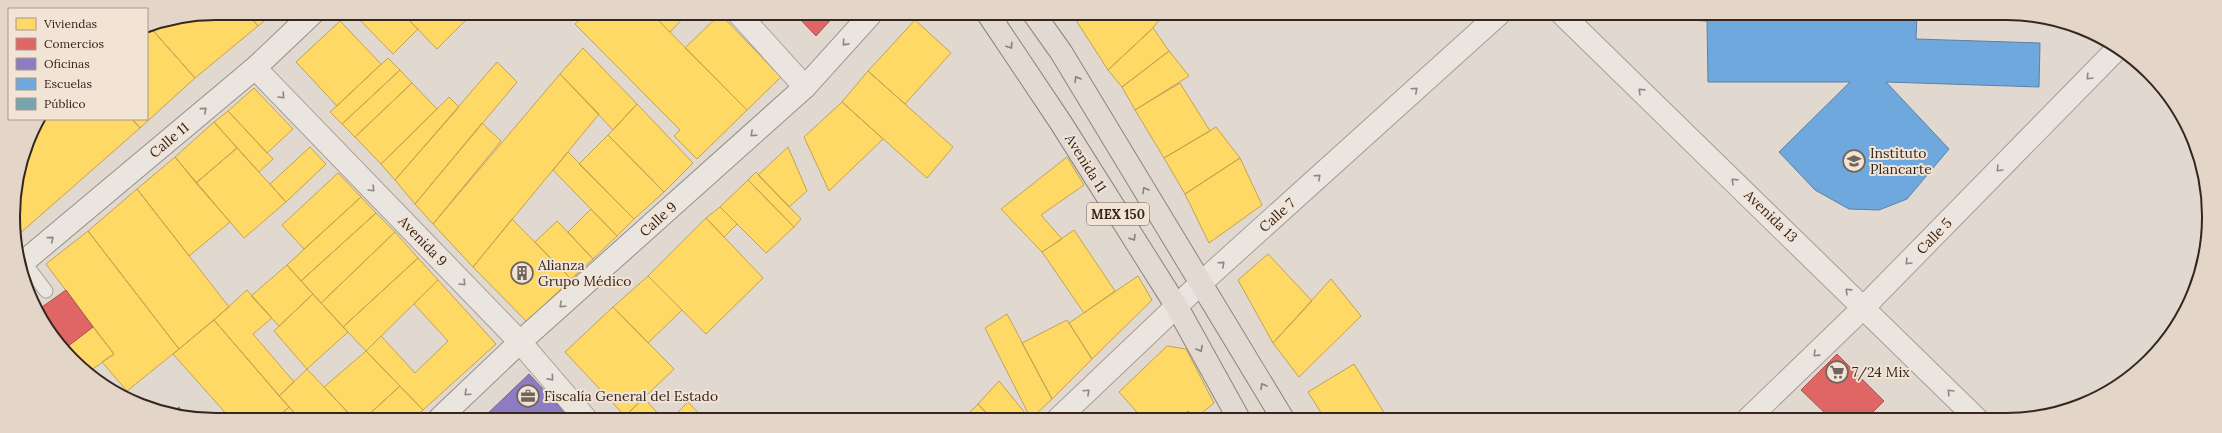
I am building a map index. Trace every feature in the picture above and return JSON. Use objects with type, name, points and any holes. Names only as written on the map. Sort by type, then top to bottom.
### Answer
[{"type":"main road","name":"Avenida 11","points":[[992,20],[1057,116],[1177,307],[1236,413]]},
{"type":"main road","name":"MEX 150","points":[[1038,20],[1061,52],[1279,413]]},
{"type":"street","name":"Calle 11","points":[[25,261],[255,68],[306,20]]},
{"type":"street","points":[[744,20],[805,87]]},
{"type":"street","name":"Calle 9","points":[[445,413],[520,342],[805,87],[866,20]]},
{"type":"street","name":"Calle 7","points":[[1064,413],[1201,283],[1492,20]]},
{"type":"street","name":"Avenida 13","points":[[1568,20],[1971,413]]},
{"type":"street","name":"Calle 5","points":[[1754,413],[1864,307],[2114,52]]},
{"type":"street","name":"Avenida 9","points":[[255,68],[520,342],[581,413]]},
{"type":"lane","points":[[27,268],[46,290]]},
{"type":"building: Viviendas","points":[[204,20],[253,20],[258,26],[195,78],[153,30]]},
{"type":"building: Viviendas","points":[[253,20],[265,20],[258,26]]},
{"type":"building: Viviendas","points":[[360,20],[409,20],[418,29],[393,54]]},
{"type":"building: Viviendas","points":[[409,20],[466,20],[437,49]]},
{"type":"building: Viviendas","points":[[579,20],[658,20],[747,110],[697,159],[674,136],[680,130],[575,24]]},
{"type":"building: Viviendas","points":[[658,20],[681,20],[670,32]]},
{"type":"building: Viviendas","points":[[714,20],[726,20],[781,77],[747,110],[685,48]]},
{"type":"building: Viviendas","points":[[915,20],[951,53],[905,104],[868,71]]},
{"type":"building: Viviendas","points":[[1076,20],[1159,20],[1153,28],[1108,70]]},
{"type":"building: Viviendas","points":[[340,21],[381,64],[337,106],[296,62]]},
{"type":"building: Viviendas","points":[[1153,28],[1169,51],[1122,87],[1108,70]]},
{"type":"building: Viviendas","points":[[153,30],[195,78],[140,128],[133,120],[148,120],[148,32]]},
{"type":"building: Viviendas","points":[[583,48],[637,104],[613,130],[560,74]]},
{"type":"building: Viviendas","points":[[1169,51],[1189,76],[1135,110],[1122,87]]},
{"type":"building: Viviendas","points":[[388,58],[400,70],[342,124],[330,112]]},
{"type":"building: Viviendas","points":[[497,62],[517,82],[415,204],[395,180]]},
{"type":"building: Viviendas","points":[[400,70],[412,83],[355,137],[342,124]]},
{"type":"building: Viviendas","points":[[868,71],[953,147],[927,178],[842,102]]},
{"type":"building: Viviendas","points":[[560,74],[599,114],[473,267],[433,224]]},
{"type":"building: Viviendas","points":[[412,83],[437,109],[381,164],[355,137]]},
{"type":"building: Viviendas","points":[[1180,83],[1210,131],[1164,158],[1135,110]]},
{"type":"building: Viviendas","points":[[254,88],[293,129],[267,153],[228,111]]},
{"type":"building: Viviendas","points":[[449,97],[459,107],[395,180],[381,164]]},
{"type":"building: Viviendas","points":[[842,102],[883,139],[829,191],[804,137]]},
{"type":"building: Viviendas","points":[[637,104],[693,163],[664,192],[608,135]]},
{"type":"building: Viviendas","points":[[228,111],[273,159],[259,172],[214,122]]},
{"type":"building: Viviendas","points":[[45,120],[133,120],[140,128],[21,233],[20,204],[24,178],[30,153]]},
{"type":"building: Viviendas","points":[[214,122],[237,148],[196,183],[175,157]]},
{"type":"building: Viviendas","points":[[482,123],[501,141],[433,224],[415,204]]},
{"type":"building: Viviendas","points":[[1216,127],[1240,158],[1185,194],[1164,158]]},
{"type":"building: Viviendas","points":[[608,135],[664,192],[634,219],[579,164]]},
{"type":"building: Viviendas","points":[[310,147],[326,164],[286,202],[270,184]]},
{"type":"building: Viviendas","points":[[788,147],[807,191],[789,207],[758,175]]},
{"type":"building: Viviendas","points":[[237,148],[286,202],[244,238],[196,183]]},
{"type":"building: Viviendas","points":[[568,152],[634,219],[617,236],[553,170]]},
{"type":"building: Viviendas","points":[[175,157],[230,222],[189,256],[137,189]]},
{"type":"building: Viviendas","points":[[1067,157],[1084,185],[1041,215],[1062,239],[1042,252],[1001,209]]},
{"type":"building: Viviendas","points":[[1240,158],[1262,205],[1209,243],[1185,194]]},
{"type":"building: Viviendas","points":[[756,172],[801,219],[794,227],[748,180]]},
{"type":"building: Viviendas","points":[[338,173],[361,197],[304,249],[282,225]]},
{"type":"building: Viviendas","points":[[748,180],[794,227],[766,253],[720,207]]},
{"type":"building: Viviendas","points":[[137,189],[229,307],[179,349],[88,231]]},
{"type":"building: Viviendas","points":[[361,197],[376,213],[301,281],[287,265]]},
{"type":"building: Viviendas","points":[[720,207],[737,224],[724,237],[706,218]]},
{"type":"building: Viviendas","points":[[591,209],[617,236],[593,259],[568,232]]},
{"type":"building: Viviendas","points":[[376,213],[395,232],[321,303],[301,281]]},
{"type":"building: Viviendas","points":[[706,218],[763,278],[706,334],[648,276]]},
{"type":"building: Viviendas","name":"Alianza Grupo Médico","points":[[512,219],[571,279],[527,322],[473,267]]},
{"type":"building: Viviendas","points":[[557,221],[593,259],[571,279],[535,242]]},
{"type":"building: Viviendas","points":[[1074,230],[1115,291],[1084,313],[1042,252]]},
{"type":"building: Viviendas","points":[[88,231],[179,349],[127,391],[102,362],[114,354],[46,264]]},
{"type":"building: Viviendas","points":[[395,232],[418,258],[343,327],[321,303]]},
{"type":"building: Viviendas","points":[[1268,254],[1312,301],[1273,343],[1238,280]]},
{"type":"building: Viviendas","points":[[418,258],[438,280],[366,351],[343,327]]},
{"type":"building: Viviendas","points":[[287,265],[313,294],[279,326],[251,296]]},
{"type":"building: Viviendas","points":[[648,276],[682,310],[648,343],[613,307]]},
{"type":"building: Viviendas","points":[[1138,276],[1152,300],[1092,359],[1069,323]]},
{"type":"building: Viviendas","points":[[1331,279],[1361,316],[1299,377],[1273,343]]},
{"type":"building: Viviendas","points":[[438,280],[496,344],[423,410],[366,351],[381,336],[415,373],[448,341],[414,304]]},
{"type":"building: Viviendas","points":[[247,290],[272,318],[253,334],[294,382],[279,396],[214,320]]},
{"type":"building: Viviendas","points":[[313,294],[348,332],[307,369],[274,331]]},
{"type":"building: Viviendas","points":[[613,307],[674,369],[628,413],[622,413],[565,352]]},
{"type":"building: Viviendas","points":[[1007,314],[1052,399],[1037,413],[1028,413],[985,328]]},
{"type":"building: Viviendas","points":[[214,320],[289,407],[282,413],[226,413],[173,354]]},
{"type":"building: Viviendas","points":[[1067,320],[1092,359],[1052,399],[1022,343]]},
{"type":"building: Viviendas","points":[[93,327],[114,354],[93,369],[69,346]]},
{"type":"building: Viviendas","points":[[1167,346],[1186,349],[1214,403],[1202,413],[1191,413],[1188,411],[1186,413],[1138,413],[1119,392]]},
{"type":"building: Viviendas","points":[[366,351],[400,386],[370,413],[348,413],[324,387]]},
{"type":"building: Viviendas","points":[[1354,364],[1384,413],[1321,413],[1308,392]]},
{"type":"building: Viviendas","points":[[307,369],[348,413],[294,413],[279,396]]},
{"type":"building: Viviendas","points":[[999,381],[1025,413],[986,413],[978,404]]},
{"type":"building: Viviendas","points":[[400,386],[423,410],[420,413],[370,413]]},
{"type":"building: Viviendas","points":[[644,398],[658,413],[628,413]]},
{"type":"building: Viviendas","points":[[688,402],[698,413],[677,413]]},
{"type":"building: Viviendas","points":[[978,404],[986,413],[969,413]]},
{"type":"building: Viviendas","points":[[289,407],[294,413],[282,413]]},
{"type":"building: Comercios","points":[[801,20],[831,20],[816,36]]},
{"type":"building: Comercios","points":[[66,290],[93,327],[69,346],[53,326],[42,307]]},
{"type":"building: Comercios","name":"7/24 Mix","points":[[1837,354],[1884,401],[1872,413],[1825,413],[1801,390]]},
{"type":"building: Oficinas","name":"Fiscalía General del Estado","points":[[529,374],[565,413],[488,413]]},
{"type":"building: Escuelas","points":[[1686,20],[1917,20],[1916,39],[2040,43],[2039,87],[1886,82],[1949,149],[1907,199],[1879,210],[1849,209],[1815,190],[1779,152],[1850,82],[1708,82],[1707,21]]},
{"type":"place","name":"Instituto Plancarte","points":[[1854,161]]},
{"type":"place","name":"Alianza Grupo Médico","points":[[522,273]]},
{"type":"place","name":"7/24 Mix","points":[[1837,372]]},
{"type":"place","name":"Fiscalía General del Estado","points":[[528,396]]}]
